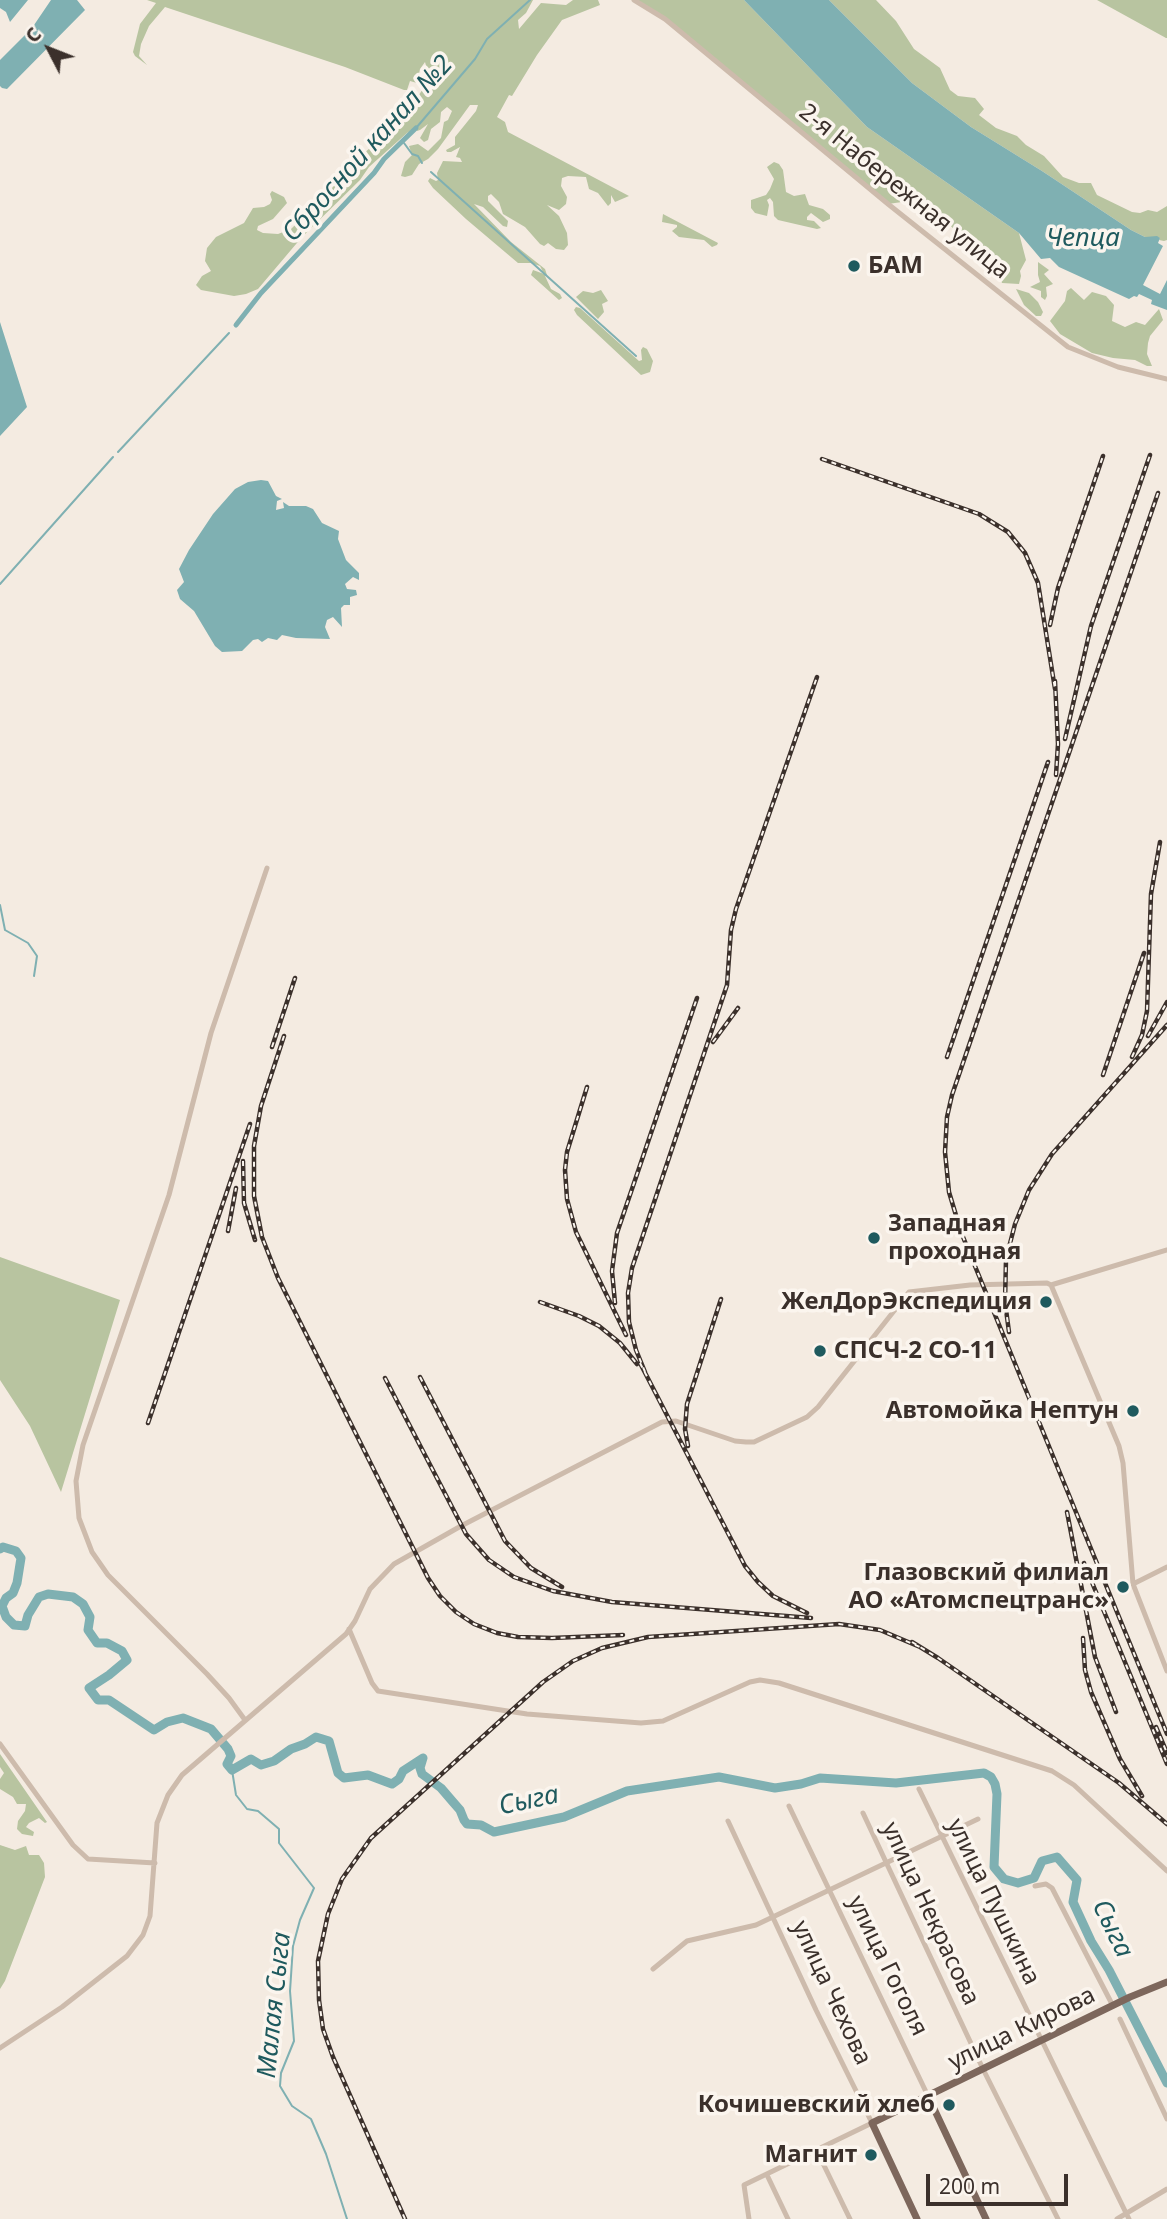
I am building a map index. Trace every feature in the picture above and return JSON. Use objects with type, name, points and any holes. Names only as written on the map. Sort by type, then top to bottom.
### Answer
[{"type":"main road","name":"улица Кирова","points":[[872,2123],[1130,1997],[1167,1982]]},
{"type":"main road","name":"улица Гоголя","points":[[928,2096],[986,2219]]},
{"type":"main road","name":"улица Чехова","points":[[872,2123],[917,2219]]},
{"type":"street","name":"2-я Набережная улица","points":[[634,0],[665,19],[888,204],[1068,347],[1118,367],[1167,379]]},
{"type":"street","points":[[245,1720],[207,1674],[108,1575],[92,1552],[79,1518],[75,1481],[83,1445],[169,1195],[211,1034],[267,868]]},
{"type":"street","points":[[0,2048],[62,2007],[127,1955],[143,1935],[150,1916],[158,1823],[168,1795],[182,1775],[207,1752],[349,1629],[370,1589],[394,1564],[461,1526],[662,1422],[680,1422],[735,1441],[754,1442],[807,1417],[818,1407],[909,1292],[970,1285],[1051,1285],[1167,1250]]},
{"type":"street","points":[[1051,1285],[1119,1446],[1123,1463],[1133,1584],[1167,1671]]},
{"type":"street","points":[[1133,1584],[1167,1567]]},
{"type":"street","points":[[349,1629],[378,1691],[527,1714],[641,1723],[663,1721],[750,1682],[761,1680],[779,1683],[1052,1771],[1074,1785],[1167,1871]]},
{"type":"street","points":[[0,1744],[73,1845],[88,1859],[155,1863]]},
{"type":"street","name":"улица Пушкина","points":[[919,1789],[1128,2216]]},
{"type":"street","name":"улица Гоголя","points":[[789,1806],[928,2096]]},
{"type":"street","name":"улица Некрасова","points":[[863,1813],[983,2069],[1058,2219]]},
{"type":"street","points":[[653,1969],[687,1941],[756,1925],[978,1819]]},
{"type":"street","name":"улица Чехова","points":[[728,1821],[872,2123]]},
{"type":"street","points":[[1035,1886],[1046,1884],[1052,1888],[1113,2006]]},
{"type":"street","points":[[1119,2019],[1167,2119]]},
{"type":"street","name":"улица Кирова","points":[[749,2219],[744,2185],[872,2123]]},
{"type":"street","points":[[817,2151],[850,2219]]},
{"type":"street","points":[[766,2175],[788,2219]]},
{"type":"street","points":[[1117,2219],[1128,2216],[1167,2189]]},
{"type":"green space","points":[[147,0],[533,0],[526,13],[518,20],[519,29],[541,3],[566,5],[573,0],[598,0],[600,5],[562,20],[512,96],[509,95],[497,117],[505,122],[508,132],[629,196],[615,202],[611,195],[611,203],[608,206],[598,193],[589,189],[586,177],[562,178],[561,186],[567,197],[566,204],[559,210],[547,205],[559,216],[567,233],[568,245],[564,250],[556,249],[548,243],[544,246],[540,244],[525,227],[503,214],[499,202],[491,194],[488,201],[508,221],[507,227],[483,207],[474,204],[511,242],[545,269],[551,289],[562,298],[559,300],[531,275],[533,270],[544,274],[540,266],[518,263],[466,219],[428,181],[430,178],[438,180],[437,173],[443,161],[462,162],[456,157],[460,147],[451,152],[446,150],[455,145],[455,137],[478,105],[470,105],[438,149],[419,164],[412,175],[401,176],[405,162],[412,155],[409,146],[418,144],[428,151],[441,138],[444,122],[452,111],[447,107],[441,112],[440,122],[431,129],[428,140],[424,142],[420,138],[428,124],[417,131],[415,128],[369,167],[360,180],[302,237],[258,289],[234,296],[201,290],[196,285],[202,276],[211,271],[205,261],[207,248],[216,237],[244,223],[253,208],[270,204],[272,191],[284,197],[287,203],[273,219],[258,226],[257,230],[278,234],[291,229],[296,224],[298,208],[309,210],[321,204],[323,198],[361,156],[402,119],[430,79],[425,62],[420,69],[417,83],[410,81],[407,90],[404,90],[345,67],[165,7],[149,26],[141,44],[139,56],[147,65],[133,52],[140,24],[156,3]]},
{"type":"green space","points":[[634,0],[744,0],[867,127],[1019,233],[1026,260],[1020,271],[1019,284],[1002,283],[996,265],[980,246],[973,240],[955,238],[953,235],[956,232],[953,228],[947,223],[929,218],[911,194],[902,202],[888,204],[665,19]]},
{"type":"green space","points":[[829,0],[876,0],[896,21],[914,49],[940,68],[950,90],[958,96],[975,98],[984,109],[979,115],[996,128],[1017,136],[1044,156],[1063,177],[1079,183],[1091,183],[1097,195],[1132,212],[1157,212],[1167,206],[1167,240],[1145,237],[1131,230],[971,127],[912,83]]},
{"type":"green space","points":[[1097,0],[1167,0],[1167,38],[1166,38]]},
{"type":"green space","points":[[774,162],[783,170],[786,192],[794,196],[805,194],[809,205],[823,209],[830,215],[830,219],[823,222],[811,213],[807,217],[807,220],[814,221],[821,228],[778,220],[774,216],[770,198],[767,200],[767,216],[755,213],[751,208],[751,200],[766,195],[770,189],[774,179],[767,167]]},
{"type":"green space","points":[[663,214],[718,243],[717,245],[712,247],[704,240],[679,237],[672,231],[677,225],[662,222]]},
{"type":"green space","points":[[1038,262],[1049,270],[1044,274],[1053,284],[1046,287],[1045,300],[1041,297],[1041,291],[1030,287],[1040,282]]},
{"type":"green space","points":[[1071,288],[1084,300],[1092,292],[1106,296],[1114,305],[1112,321],[1125,327],[1136,322],[1145,325],[1159,309],[1163,320],[1150,336],[1148,343],[1147,354],[1152,366],[1135,360],[1092,353],[1060,334],[1050,321]]},
{"type":"green space","points":[[1016,289],[1029,293],[1038,302],[1043,312],[1041,316],[1036,316],[1024,305]]},
{"type":"green space","points":[[601,290],[608,301],[602,304],[604,312],[598,319],[576,297],[583,291],[593,293]]},
{"type":"green space","points":[[576,307],[639,361],[642,360],[643,347],[647,349],[653,361],[650,372],[641,375],[577,315],[574,310]]},
{"type":"green space","points":[[0,1257],[120,1300],[61,1492],[30,1426],[0,1380]]},
{"type":"green space","points":[[0,1754],[47,1822],[39,1818],[29,1823],[26,1827],[34,1832],[33,1836],[22,1834],[17,1829],[26,1804],[17,1804],[13,1797],[0,1789],[0,1779],[4,1773],[0,1767]]},
{"type":"green space","points":[[0,1845],[15,1850],[26,1846],[29,1855],[39,1855],[44,1863],[45,1877],[0,1989]]},
{"type":"water","points":[[0,0],[28,0],[10,22],[6,12],[0,8]]},
{"type":"water","points":[[51,0],[77,0],[85,10],[7,89],[2,88],[0,60],[32,28]]},
{"type":"water","name":"Чепца","points":[[744,0],[829,0],[912,83],[971,127],[1131,230],[1145,237],[1160,238],[1158,243],[1163,246],[1143,285],[1160,294],[1167,280],[1167,310],[1151,304],[1152,300],[1139,294],[1129,299],[1059,267],[1050,258],[1041,259],[1019,233],[867,127]]},
{"type":"water","points":[[0,322],[27,407],[0,436]]},
{"type":"water","points":[[268,481],[276,496],[282,499],[277,501],[276,510],[284,508],[283,502],[289,506],[306,506],[313,509],[322,523],[339,531],[338,539],[346,560],[359,573],[359,580],[353,577],[345,584],[347,589],[356,590],[357,595],[350,597],[350,605],[341,608],[342,627],[333,617],[327,620],[325,627],[330,639],[282,635],[277,640],[253,640],[242,651],[222,652],[215,646],[194,611],[180,599],[177,590],[184,582],[179,569],[213,514],[235,489],[248,482]]},
{"type":"waterway","name":"Сбросной канал №2","points":[[416,128],[475,59],[487,39],[530,0]]},
{"type":"waterway","name":"Сбросной канал №2","points":[[236,325],[261,293],[416,128]]},
{"type":"waterway","points":[[404,143],[422,163]]},
{"type":"waterway","points":[[431,172],[636,356]]},
{"type":"waterway","name":"Сбросной канал №2","points":[[118,452],[229,333]]},
{"type":"waterway","name":"Сбросной канал №2","points":[[0,584],[113,457]]},
{"type":"waterway","name":"Сбросной канал №2","points":[[0,905],[5,930],[28,943],[37,956],[34,976]]},
{"type":"waterway","name":"Сыга","points":[[0,1549],[3,1547],[16,1551],[21,1558],[17,1583],[13,1593],[6,1598],[2,1606],[6,1617],[14,1625],[25,1626],[39,1597],[48,1594],[73,1597],[83,1604],[90,1617],[88,1630],[97,1643],[107,1643],[122,1651],[127,1660],[89,1688],[98,1700],[109,1700],[154,1730],[167,1722],[183,1718],[211,1729],[228,1749],[231,1756],[227,1764],[232,1770],[251,1759],[261,1765],[274,1761],[316,1737],[329,1741],[338,1773],[344,1778],[368,1775],[392,1784],[399,1779],[403,1771],[423,1758],[420,1768],[422,1774],[441,1788],[460,1810],[467,1824],[481,1825],[494,1832],[564,1817],[627,1791],[719,1777],[775,1788],[820,1778],[896,1783],[984,1773],[991,1777],[997,1794],[994,1867],[1004,1879],[1018,1883],[1034,1878],[1042,1861],[1057,1857],[1077,1880],[1073,1902],[1167,2083]]},
{"type":"waterway","name":"Малая Сыга","points":[[232,1770],[236,1795],[247,1809],[258,1811],[279,1829],[279,1843],[314,1888],[300,1920],[293,1946],[290,1991],[294,2041],[281,2073],[280,2086],[292,2106],[311,2119],[326,2154],[347,2219]]},
{"type":"railway","points":[[1065,739],[1091,626],[1150,455]]},
{"type":"railway","points":[[1050,625],[1058,588],[1103,456]]},
{"type":"railway","points":[[822,459],[979,514],[1008,532],[1025,553],[1038,583],[1055,689]]},
{"type":"railway","points":[[1158,493],[952,1095],[947,1117],[945,1152],[949,1192],[961,1232],[1167,1734]]},
{"type":"railway","points":[[645,1372],[629,1322],[628,1293],[632,1268],[727,985],[731,930],[736,909],[817,677]]},
{"type":"railway","points":[[1055,681],[1058,744],[1056,775]]},
{"type":"railway","points":[[947,1057],[1048,762]]},
{"type":"railway","points":[[1132,1057],[1142,1035],[1147,1011],[1151,894],[1160,842]]},
{"type":"railway","points":[[1103,1075],[1144,953]]},
{"type":"railway","points":[[272,1047],[295,978]]},
{"type":"railway","points":[[615,1303],[612,1271],[617,1233],[697,998]]},
{"type":"railway","points":[[1148,1036],[1167,1002]]},
{"type":"railway","points":[[713,1042],[738,1008]]},
{"type":"railway","points":[[1009,1332],[1005,1302],[1006,1259],[1015,1224],[1029,1190],[1052,1154],[1167,1025]]},
{"type":"railway","points":[[284,1036],[261,1106],[254,1146],[254,1196],[262,1237],[278,1278],[428,1578],[440,1596],[456,1612],[474,1624],[497,1633],[552,1638],[623,1635]]},
{"type":"railway","points":[[587,1087],[567,1152],[567,1199],[576,1232],[626,1335]]},
{"type":"railway","points":[[148,1423],[250,1124]]},
{"type":"railway","points":[[243,1161],[244,1203],[255,1240]]},
{"type":"railway","points":[[228,1231],[236,1188]]},
{"type":"railway","points":[[688,1446],[685,1429],[687,1404],[721,1299]]},
{"type":"railway","points":[[540,1302],[599,1326],[620,1343],[637,1364]]},
{"type":"railway","points":[[640,1363],[745,1566],[773,1596],[807,1613]]},
{"type":"railway","points":[[420,1377],[505,1541],[531,1568],[562,1587]]},
{"type":"railway","points":[[385,1378],[466,1534],[489,1560],[514,1577],[553,1591],[612,1602],[811,1618]]},
{"type":"railway","points":[[1067,1512],[1095,1657],[1116,1712]]},
{"type":"railway","points":[[1084,1563],[1167,1764]]},
{"type":"railway","points":[[405,2219],[333,2057],[323,2029],[319,2000],[318,1961],[328,1914],[342,1879],[371,1838],[543,1682],[573,1661],[602,1648],[648,1637],[839,1624],[880,1630],[920,1647]]},
{"type":"railway","points":[[1083,1638],[1085,1670],[1091,1692],[1120,1759],[1142,1796]]},
{"type":"railway","points":[[912,1642],[1119,1783],[1167,1824]]},
{"type":"railway","points":[[1156,1727],[1167,1753]]},
{"type":"place","name":"БАМ","points":[[854,266]]},
{"type":"place","name":"Западная проходная","points":[[874,1238]]},
{"type":"place","name":"ЖелДорЭкспедиция","points":[[1046,1302]]},
{"type":"place","name":"СПСЧ-2 СО-11","points":[[820,1351]]},
{"type":"place","name":"Автомойка Нептун","points":[[1133,1411]]},
{"type":"place","name":"Глазовский филиал АО «Атомспецтранс»","points":[[1123,1587]]},
{"type":"place","name":"Кочишевский хлеб","points":[[949,2105]]},
{"type":"place","name":"Магнит","points":[[871,2155]]}]
